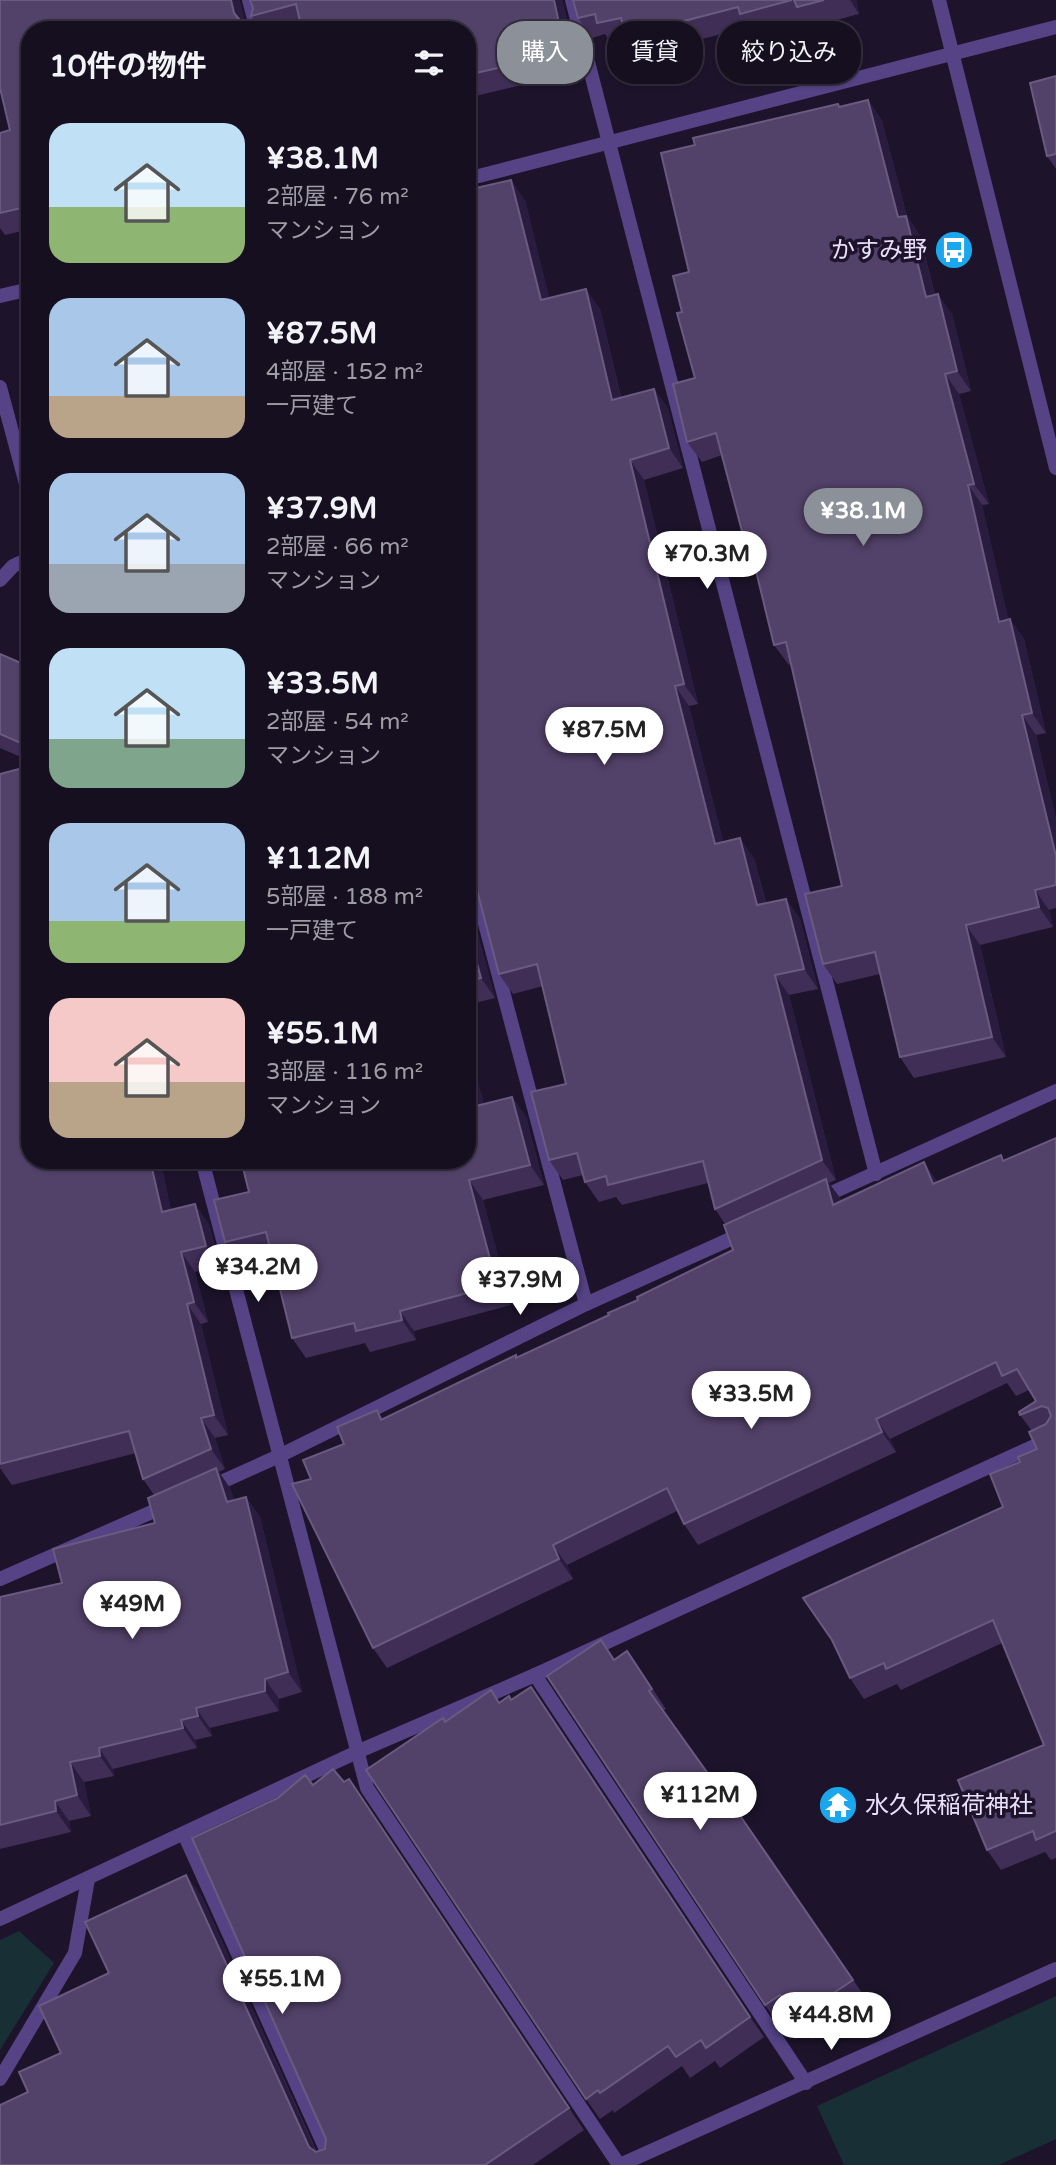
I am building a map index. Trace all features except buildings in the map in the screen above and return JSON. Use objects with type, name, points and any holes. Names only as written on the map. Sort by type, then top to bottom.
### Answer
[{"type":"street","points":[[249,0],[255,21]]},
{"type":"street","points":[[572,0],[876,1174]]},
{"type":"street","points":[[939,0],[1055,462]]},
{"type":"street","points":[[476,177],[1056,27]]},
{"type":"street","points":[[0,296],[21,291]]},
{"type":"street","points":[[0,387],[21,465]]},
{"type":"street","points":[[0,580],[13,566],[21,562]]},
{"type":"street","points":[[476,890],[586,1304]]},
{"type":"street","points":[[800,1208],[1056,1091]]},
{"type":"street","points":[[204,1169],[367,1788],[620,2165],[1056,1969]]},
{"type":"street","points":[[0,1579],[279,1456],[586,1304],[762,1225]]},
{"type":"street","points":[[0,1919],[357,1752],[536,1675],[1056,1436]]},
{"type":"street","points":[[536,1675],[806,2083]]},
{"type":"street","points":[[184,1834],[333,2165]]},
{"type":"street","points":[[0,2079],[75,1953],[89,1879]]},
{"type":"green space","points":[[19,1931],[54,1963],[0,2050],[0,1940]]},
{"type":"green space","points":[[1056,1996],[1056,2139],[999,2165],[844,2165],[817,2106]]},
{"type":"place","name":"かすみ野","points":[[954,250]]},
{"type":"place","name":"水久保稲荷神社","points":[[838,1805]]}]
